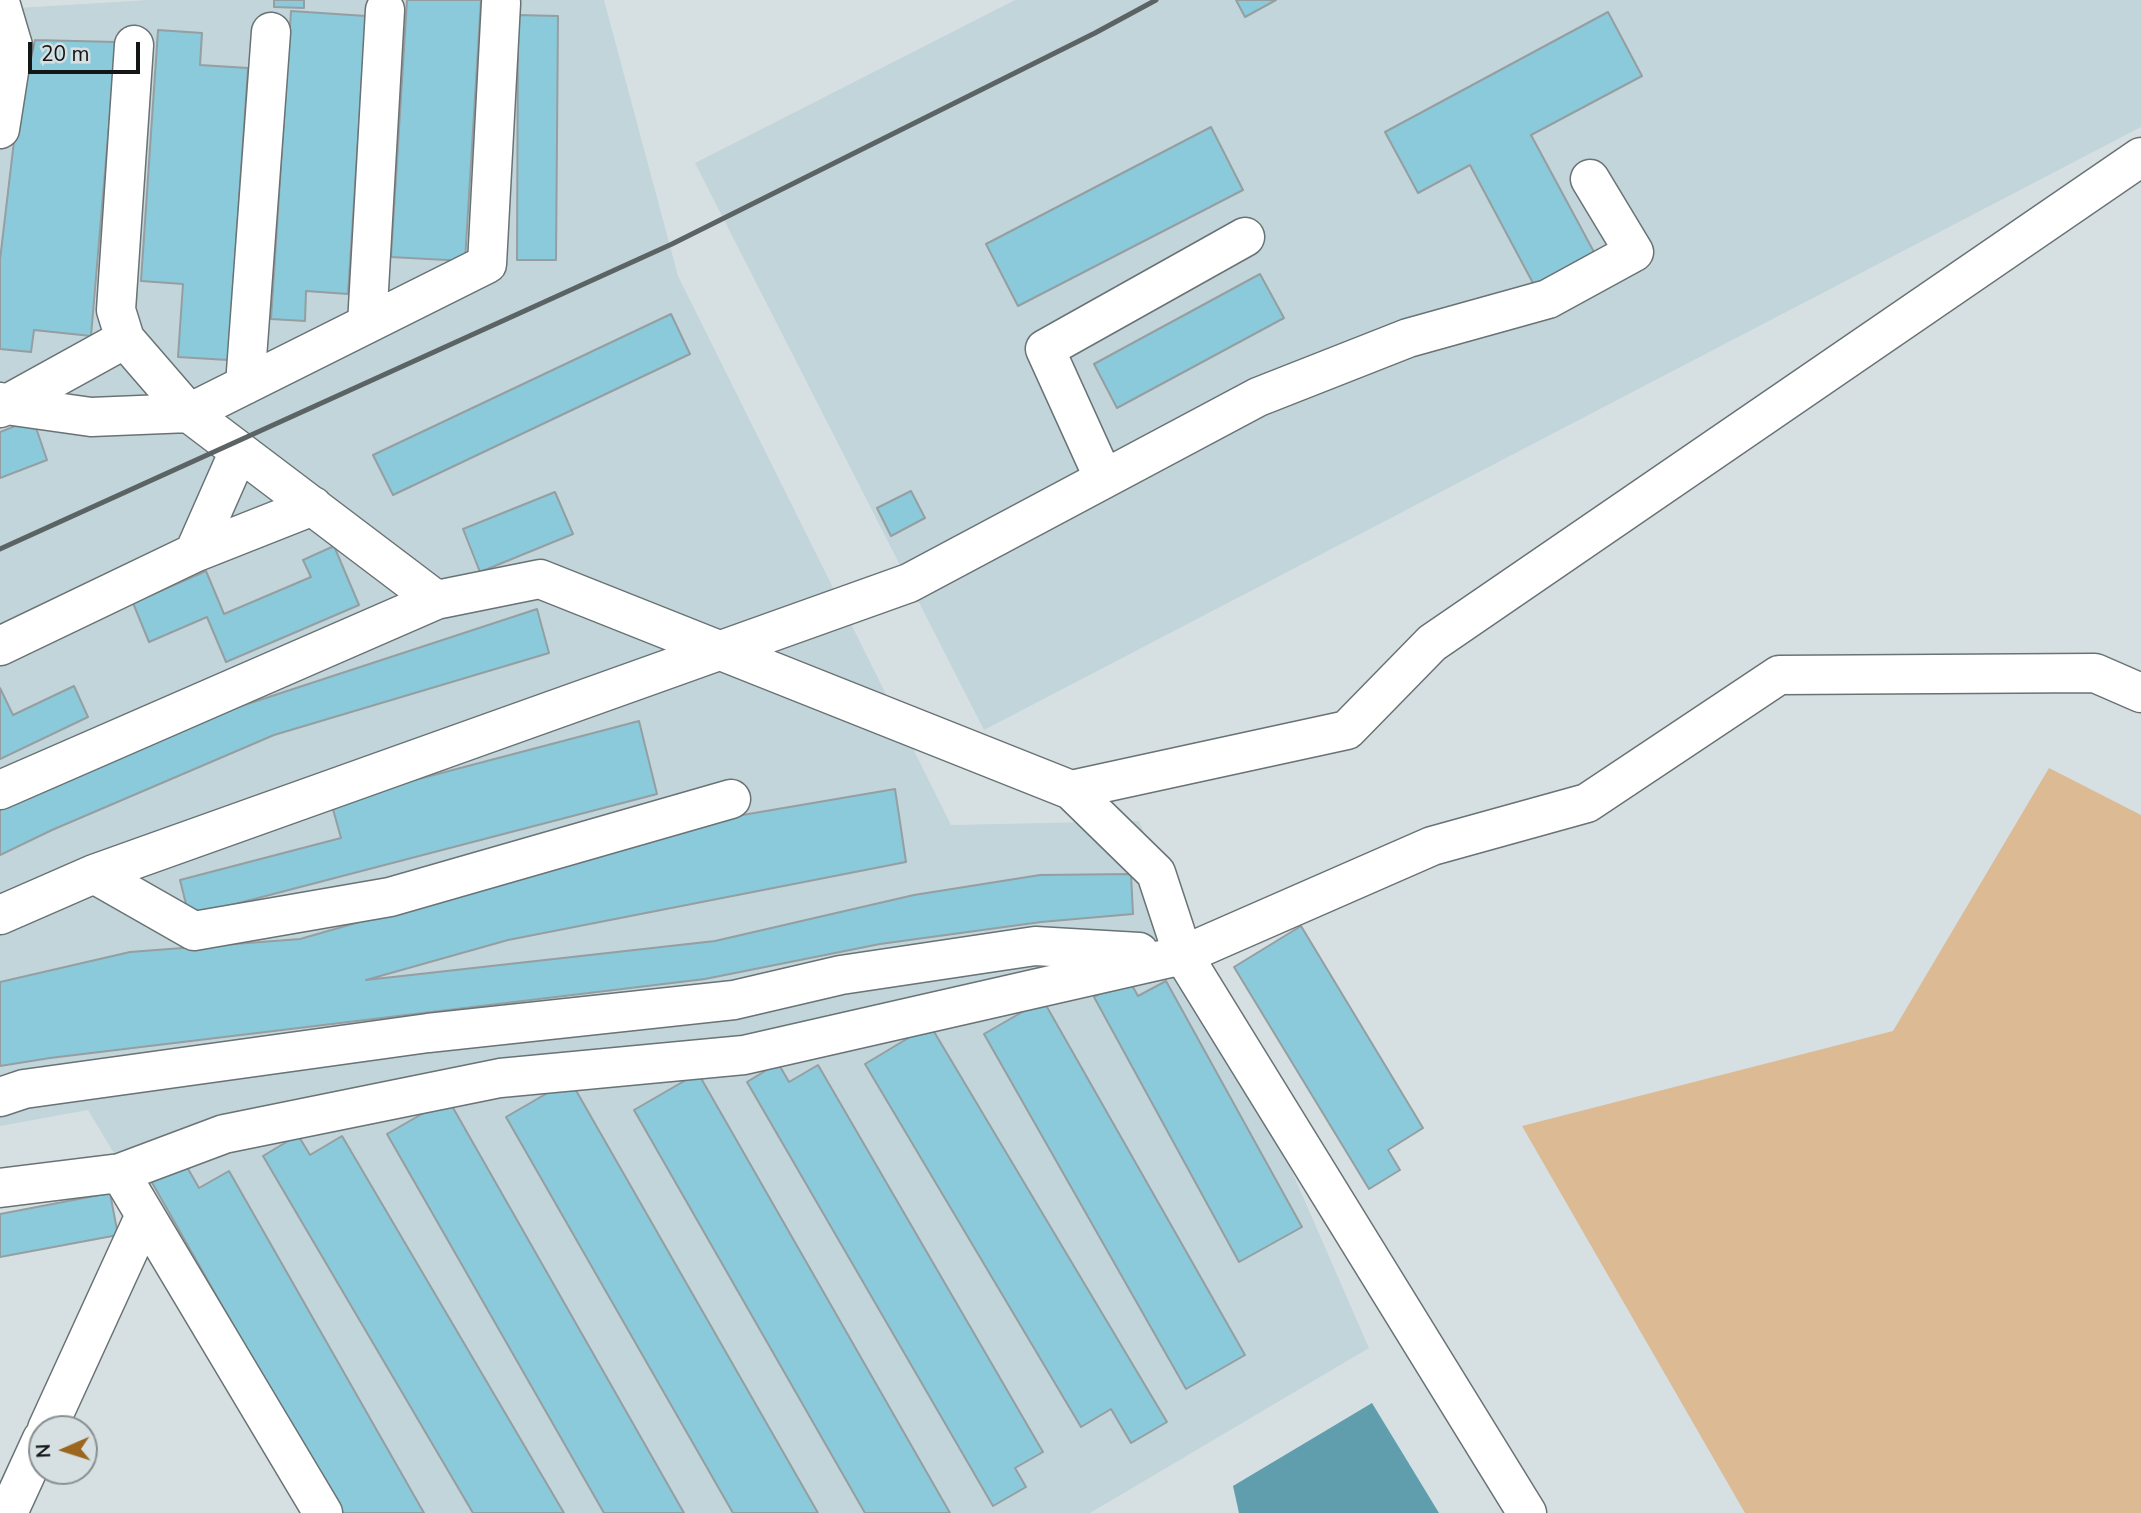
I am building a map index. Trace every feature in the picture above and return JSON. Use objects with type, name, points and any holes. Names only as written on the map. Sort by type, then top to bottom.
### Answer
[{"type":"street","points":[[0,2],[13,46],[0,129]]},
{"type":"street","points":[[2,405],[91,417],[189,413],[487,264],[501,3]]},
{"type":"street","points":[[367,324],[385,10]]},
{"type":"street","points":[[245,385],[271,32]]},
{"type":"street","points":[[134,45],[116,310],[125,339],[189,413],[436,600]]},
{"type":"street","points":[[1071,790],[1347,730],[1432,643],[2141,157]]},
{"type":"street","points":[[0,915],[94,874],[909,583],[1258,397],[1408,338],[1548,299],[1634,252],[1590,179]]},
{"type":"street","points":[[1104,478],[1045,349],[1245,237]]},
{"type":"street","points":[[2,405],[125,339]]},
{"type":"street","points":[[194,553],[239,451]]},
{"type":"street","points":[[0,646],[194,553],[313,506]]},
{"type":"street","points":[[0,790],[436,600],[540,579],[1071,790],[1156,873],[1183,955],[1527,1513]]},
{"type":"street","points":[[0,1188],[120,1173],[223,1135],[500,1078],[744,1055],[1183,955],[1432,846],[1587,803],[1779,674],[2095,673],[2141,693]]},
{"type":"street","points":[[94,874],[194,931],[390,897],[731,799]]},
{"type":"street","points":[[0,1097],[24,1089],[428,1032],[734,1000],[841,975],[1035,946],[1183,955]]},
{"type":"street","points":[[120,1173],[323,1513]]},
{"type":"street","points":[[53,1415],[145,1215]]},
{"type":"street","points":[[8,1513],[28,1469]]},
{"type":"shaded area","points":[[149,0],[604,0],[678,276],[951,825],[1139,821],[1369,1348],[1090,1513],[330,1513],[88,1110],[0,1126],[0,9]]},
{"type":"shaded area","points":[[1015,0],[2141,0],[2141,127],[984,730],[695,163]]},
{"type":"shaded area","points":[[2049,768],[2141,815],[2141,1513],[1745,1513],[1522,1126],[1893,1031]]},
{"type":"water","points":[[1372,1403],[1439,1513],[1239,1513],[1233,1486]]},
{"type":"building","points":[[274,0],[304,0],[304,8],[274,7]]},
{"type":"building","points":[[407,0],[481,0],[465,261],[391,257]]},
{"type":"building","points":[[1236,0],[1276,0],[1245,17]]},
{"type":"building","points":[[291,11],[366,16],[348,294],[306,291],[305,321],[271,319]]},
{"type":"building","points":[[1608,12],[1642,76],[1531,135],[1594,252],[1534,285],[1470,165],[1418,193],[1385,132]]},
{"type":"building","points":[[518,15],[558,16],[556,260],[517,260]]},
{"type":"building","points":[[158,30],[202,33],[200,65],[248,68],[228,360],[178,357],[183,284],[141,281]]},
{"type":"building","points":[[35,40],[116,42],[91,336],[34,330],[31,352],[0,349],[0,260],[14,141]]},
{"type":"building","points":[[1211,127],[1243,190],[1018,306],[986,244]]},
{"type":"building","points":[[1260,274],[1284,318],[1117,408],[1094,364]]},
{"type":"building","points":[[671,314],[690,354],[393,495],[373,455]]},
{"type":"building","points":[[33,419],[47,460],[0,478],[0,432]]},
{"type":"building","points":[[911,491],[925,518],[891,536],[877,508]]},
{"type":"building","points":[[555,492],[573,534],[480,572],[463,529]]},
{"type":"building","points":[[334,546],[359,605],[226,662],[207,617],[149,642],[133,603],[206,571],[224,614],[311,577],[303,560]]},
{"type":"building","points":[[537,609],[549,653],[274,735],[0,855],[0,806],[217,714]]},
{"type":"building","points":[[74,686],[88,717],[0,759],[0,688],[13,715]]},
{"type":"building","points":[[639,721],[657,794],[189,916],[180,880],[341,838],[331,802]]},
{"type":"building","points":[[895,789],[906,862],[508,940],[366,980],[715,941],[914,895],[1040,875],[1131,874],[1133,914],[1041,922],[880,944],[705,979],[0,1066],[0,982],[130,952],[300,939],[719,819]]},
{"type":"building","points":[[1301,926],[1423,1128],[1388,1150],[1400,1170],[1369,1189],[1234,967]]},
{"type":"building","points":[[1128,978],[1138,996],[1166,981],[1302,1227],[1239,1262],[1094,997]]},
{"type":"building","points":[[1043,1000],[1245,1355],[1186,1389],[984,1034]]},
{"type":"building","points":[[930,1025],[1167,1422],[1131,1443],[1111,1409],[1081,1427],[865,1064]]},
{"type":"building","points":[[778,1063],[789,1082],[818,1065],[1043,1452],[1015,1468],[1026,1487],[993,1506],[747,1082]]},
{"type":"building","points":[[698,1073],[950,1513],[865,1513],[634,1110]]},
{"type":"building","points":[[570,1080],[818,1513],[733,1513],[506,1117]]},
{"type":"building","points":[[448,1099],[684,1513],[604,1513],[387,1134]]},
{"type":"building","points":[[298,1135],[310,1155],[342,1136],[564,1513],[473,1513],[263,1156]]},
{"type":"building","points":[[183,1160],[199,1188],[229,1171],[424,1513],[340,1513],[150,1179]]},
{"type":"building","points":[[110,1193],[118,1235],[0,1257],[0,1214]]},
{"type":"railway","points":[[0,549],[672,244],[1156,0]]}]
